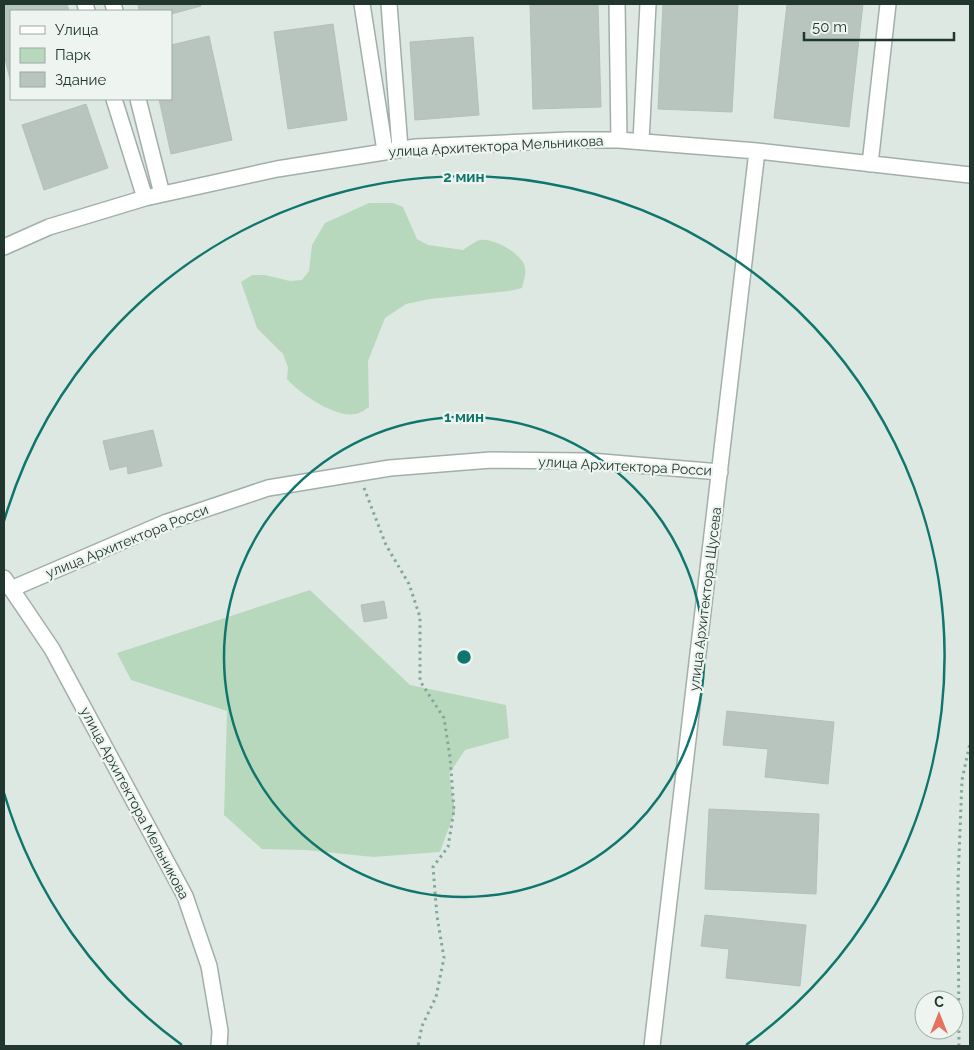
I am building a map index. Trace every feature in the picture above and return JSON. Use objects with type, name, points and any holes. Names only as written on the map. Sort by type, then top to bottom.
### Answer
[{"type":"street","points":[[362,4],[392,150]]},
{"type":"street","points":[[389,4],[392,150]]},
{"type":"street","points":[[617,4],[618,140]]},
{"type":"street","points":[[641,141],[648,4]]},
{"type":"street","points":[[870,164],[888,4]]},
{"type":"street","points":[[114,100],[145,198]]},
{"type":"street","points":[[138,100],[162,194]]},
{"type":"street","name":"улица Архитектора Мельникова","points":[[4,247],[49,227],[145,198],[277,169],[392,150],[569,140],[618,140],[757,151],[970,175]]},
{"type":"street","name":"улица Архитектора Щусева","points":[[652,1046],[757,151]]},
{"type":"street","name":"улица Архитектора Росси","points":[[7,584],[167,522],[268,488],[390,468],[491,460],[590,461],[720,472]]},
{"type":"street","name":"улица Архитектора Мельникова","points":[[7,584],[52,649],[185,896],[209,966],[220,1032],[219,1046]]},
{"type":"path","points":[[359,473],[386,545],[409,584],[420,617],[420,681],[444,718],[450,757],[454,810],[448,847],[433,867],[436,916],[444,958],[436,997],[422,1026],[418,1046]]},
{"type":"path","points":[[959,1046],[958,880],[962,780],[970,743]]},
{"type":"green space","points":[[369,203],[393,203],[403,207],[417,239],[428,245],[463,250],[480,240],[492,241],[517,255],[524,264],[525,273],[522,288],[430,299],[406,304],[385,318],[368,361],[369,407],[360,413],[341,413],[320,405],[301,392],[287,379],[288,367],[283,354],[257,328],[241,282],[252,275],[265,275],[290,281],[302,280],[309,271],[312,245],[325,223]]},
{"type":"green space","points":[[310,590],[410,685],[506,705],[509,738],[465,750],[449,774],[455,811],[440,852],[373,857],[306,850],[262,849],[224,815],[227,711],[131,680],[117,653]]},
{"type":"building","points":[[4,4],[67,4],[69,10],[10,10],[10,79],[4,55]]},
{"type":"building","points":[[138,4],[200,4],[201,6],[172,14],[172,10],[139,10]]},
{"type":"building","points":[[530,4],[598,4],[601,107],[533,109]]},
{"type":"building","points":[[663,4],[738,4],[732,112],[658,109]]},
{"type":"building","points":[[787,4],[863,4],[849,127],[774,118]]},
{"type":"building","points":[[333,24],[347,120],[288,129],[274,32]]},
{"type":"building","points":[[209,36],[232,140],[171,154],[159,100],[172,100],[172,45]]},
{"type":"building","points":[[473,37],[479,115],[415,120],[410,42]]},
{"type":"building","points":[[86,104],[108,168],[44,190],[22,125]]},
{"type":"building","points":[[153,430],[162,466],[128,474],[127,466],[110,470],[103,441]]},
{"type":"building","points":[[384,601],[387,618],[364,622],[361,605]]},
{"type":"building","points":[[727,711],[834,722],[828,784],[765,777],[768,749],[723,745]]},
{"type":"building","points":[[709,809],[819,814],[816,894],[705,889]]},
{"type":"building","points":[[705,915],[806,925],[800,986],[726,978],[729,949],[701,946]]}]
